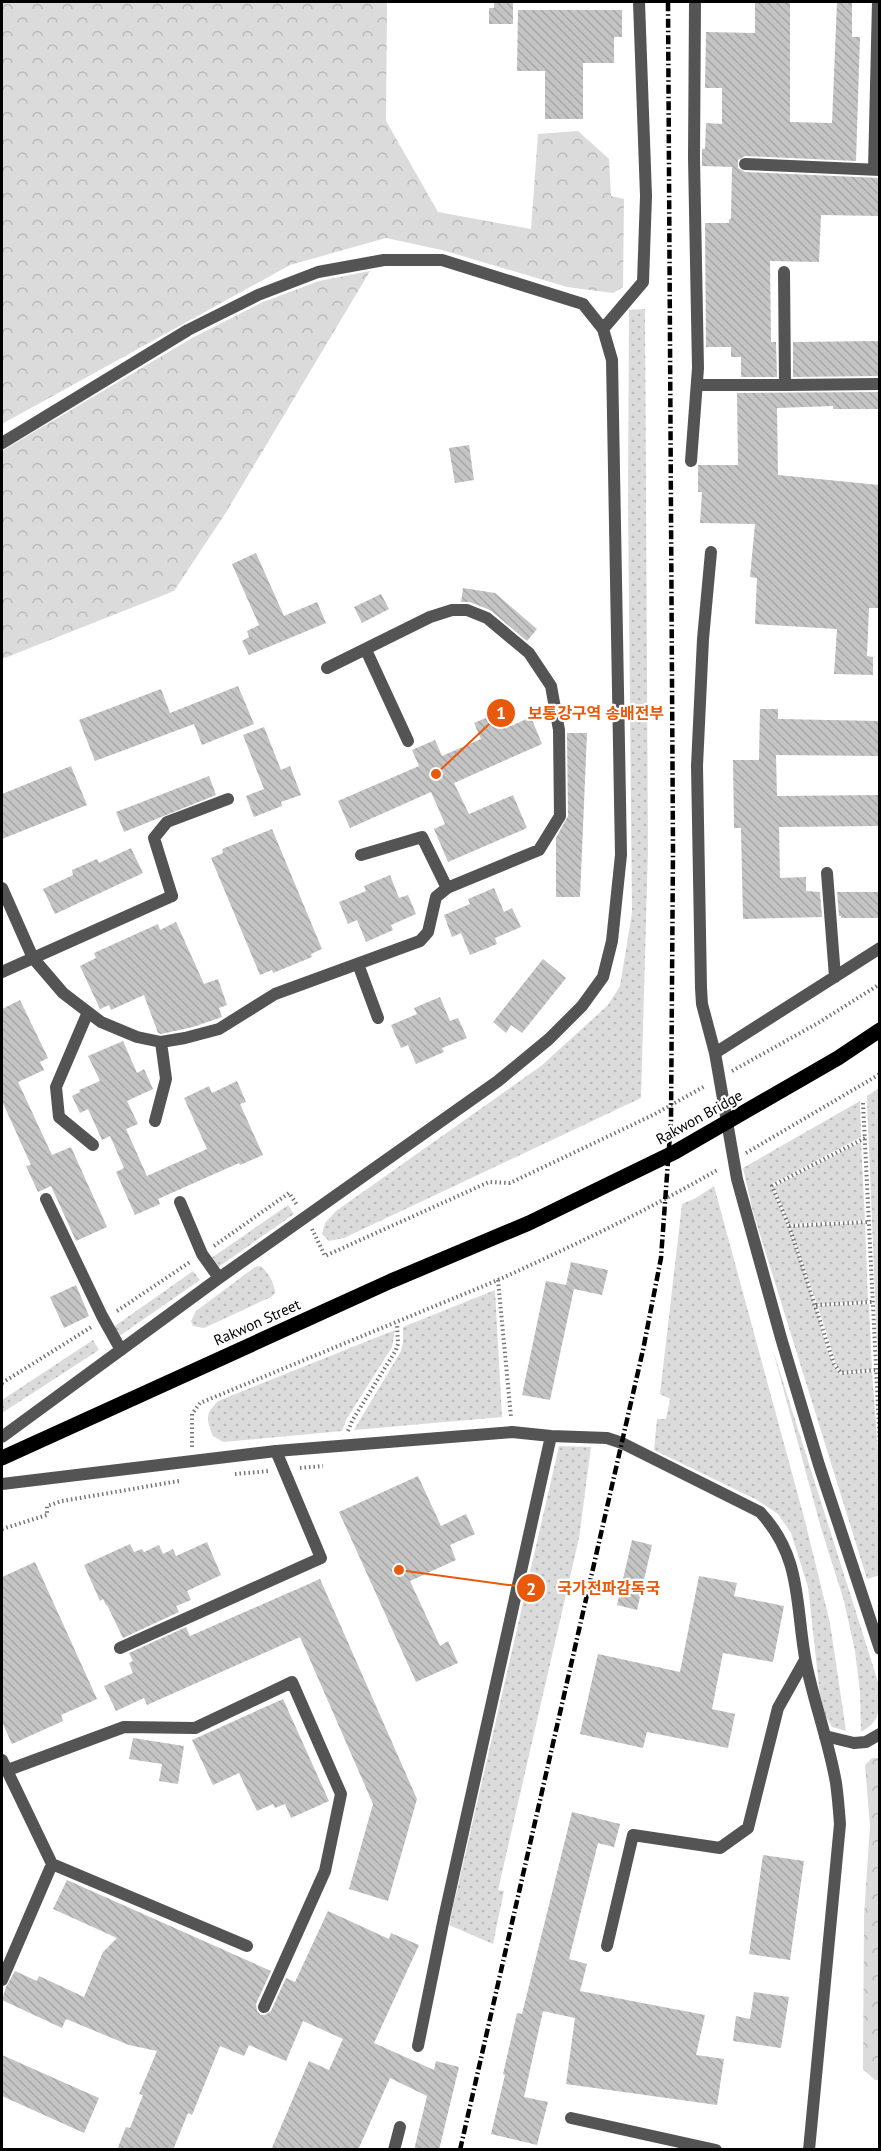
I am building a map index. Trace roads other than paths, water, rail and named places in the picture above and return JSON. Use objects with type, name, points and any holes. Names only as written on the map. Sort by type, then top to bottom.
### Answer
[{"type":"main road","name":"Rakwon Bridge","points":[[529,1223],[675,1152],[838,1058],[879,1030]]},
{"type":"main road","name":"Rakwon Street","points":[[2,1458],[391,1281],[529,1223]]},
{"type":"street","points":[[603,329],[643,282],[646,196],[639,2]]},
{"type":"street","points":[[691,461],[698,385],[694,158],[695,2]]},
{"type":"street","points":[[745,164],[877,170],[878,2]]},
{"type":"street","points":[[2,443],[188,330],[258,295],[318,272],[384,260],[442,260],[583,304],[603,329],[612,360],[621,855],[612,941],[603,977],[582,1006],[549,1039],[498,1081],[219,1278],[2,1437]]},
{"type":"street","points":[[784,272],[785,385]]},
{"type":"street","points":[[698,385],[879,384]]},
{"type":"street","points":[[711,552],[697,766],[702,1004],[715,1053],[737,1179],[768,1294],[819,1465],[879,1649]]},
{"type":"street","points":[[2,888],[33,958],[63,993],[101,1022],[137,1037],[161,1042],[219,1029],[275,994],[420,940],[428,932],[436,897],[447,888],[539,850],[560,816],[559,730],[551,686],[529,653],[487,618],[467,610],[452,610],[430,617],[327,668]]},
{"type":"street","points":[[366,650],[408,741]]},
{"type":"street","points":[[2,972],[172,896],[154,838],[167,822],[228,799]]},
{"type":"street","points":[[361,855],[423,837],[447,888]]},
{"type":"street","points":[[827,873],[836,977]]},
{"type":"street","points":[[715,1053],[879,948]]},
{"type":"street","points":[[358,964],[378,1018]]},
{"type":"street","points":[[88,1012],[56,1088],[59,1117],[93,1145]]},
{"type":"street","points":[[155,1121],[166,1079],[161,1042]]},
{"type":"street","points":[[46,1199],[102,1316],[121,1350]]},
{"type":"street","points":[[180,1202],[201,1254],[219,1278]]},
{"type":"street","points":[[2,1485],[276,1450],[512,1432],[607,1438],[634,1447],[760,1512],[774,1526],[786,1548],[800,1605],[805,1660],[836,1784],[840,1824],[809,2150]]},
{"type":"street","points":[[418,2046],[444,1918],[551,1436]]},
{"type":"street","points":[[120,1648],[321,1558],[276,1450]]},
{"type":"street","points":[[607,1946],[633,1835],[720,1848],[748,1828],[778,1708],[805,1660]]},
{"type":"street","points":[[246,1946],[52,1864],[5,1765],[124,1727],[195,1728],[292,1682],[341,1794],[325,1871],[264,2007]]},
{"type":"street","points":[[825,1736],[854,1743],[866,1742],[879,1734]]},
{"type":"street","points":[[2,1980],[52,1864]]},
{"type":"street","points":[[571,2118],[716,2150]]},
{"type":"street","points":[[394,2150],[400,2127]]},
{"type":"railway","points":[[460,2150],[643,1350],[661,1258],[671,1120],[673,850],[668,2]]},
{"type":"place","name":"보통강구역 송배전부","points":[[436,774]]},
{"type":"place","name":"국가전파감독국","points":[[399,1570]]}]
